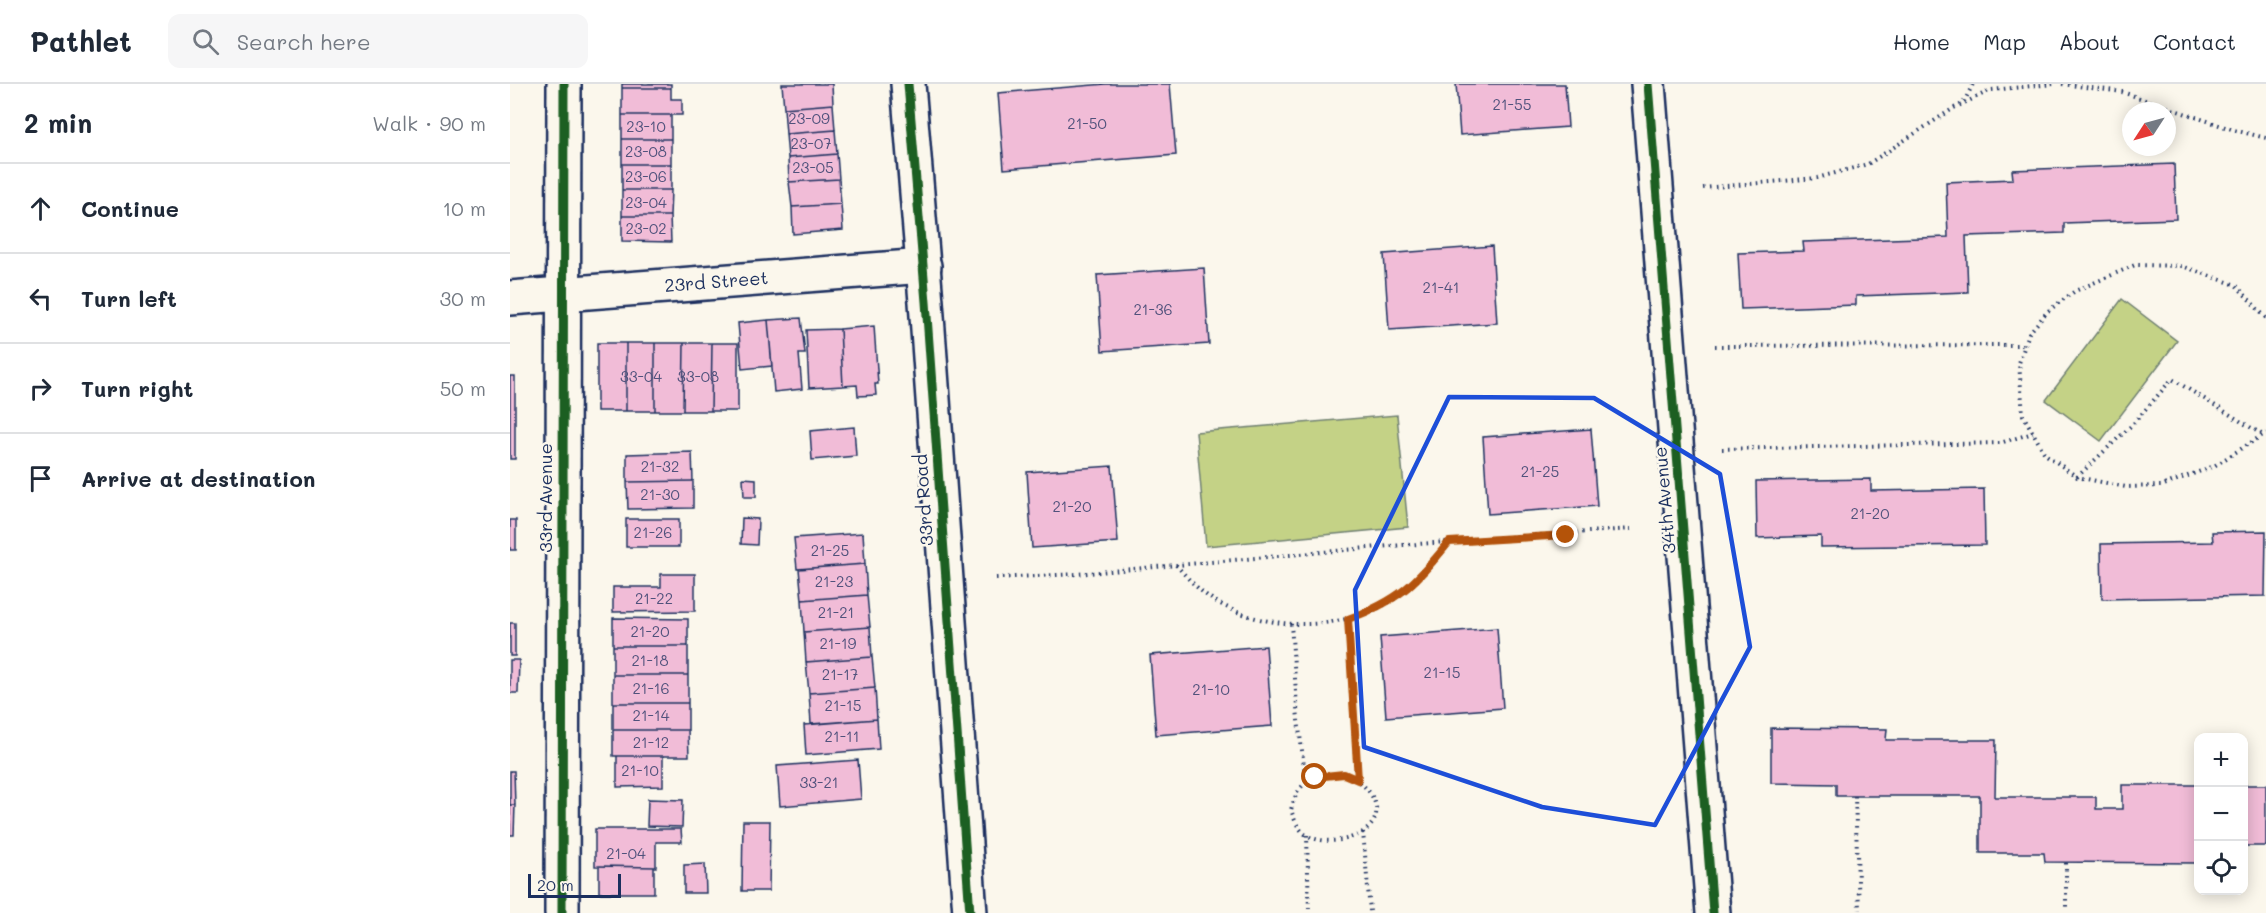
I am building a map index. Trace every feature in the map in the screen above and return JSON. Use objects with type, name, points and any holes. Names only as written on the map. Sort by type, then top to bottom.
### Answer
[{"type":"street","name":"33rd Avenue","points":[[562,913],[564,84]]},
{"type":"street","name":"33rd Road","points":[[908,84],[924,266],[970,913]]},
{"type":"street","name":"34th Avenue","points":[[1648,84],[1713,913]]},
{"type":"street","name":"23rd Street","points":[[510,298],[924,266]]},
{"type":"path","points":[[1963,103],[1973,84]]},
{"type":"path","points":[[1703,188],[1817,178],[1868,164],[1963,103],[1991,90],[2054,84]]},
{"type":"path","points":[[2062,84],[2122,92],[2234,130],[2266,138]]},
{"type":"path","points":[[2077,477],[2133,424],[2172,379],[2265,434],[2214,466],[2162,486],[2126,487],[2077,477],[2045,454],[2023,416],[2019,363],[2029,333],[2048,311],[2074,291],[2135,265],[2182,266],[2236,285],[2266,318]]},
{"type":"path","points":[[1715,346],[2025,345]]},
{"type":"path","points":[[1722,449],[2000,443],[2033,433]]},
{"type":"path","points":[[996,578],[1631,529]]},
{"type":"path","points":[[1175,565],[1209,597],[1248,616],[1291,624],[1315,624],[1348,619],[1388,603],[1412,585],[1449,542]]},
{"type":"path","points":[[1348,619],[1358,780]]},
{"type":"path","points":[[1291,624],[1298,720],[1306,781]]},
{"type":"path","points":[[1344,774],[1358,780],[1372,796],[1376,813],[1374,822],[1363,832],[1346,839],[1327,840],[1307,835],[1296,822],[1291,810],[1293,801],[1306,781],[1315,777],[1344,774]]},
{"type":"path","points":[[1855,796],[1858,909]]},
{"type":"path","points":[[1363,832],[1370,911]]},
{"type":"path","points":[[1307,835],[1309,912]]},
{"type":"path","points":[[2066,862],[2066,909]]},
{"type":"highlighted area","points":[[1449,397],[1594,398],[1720,474],[1750,647],[1655,825],[1542,807],[1364,747],[1355,590]]},
{"type":"green space","points":[[2122,299],[2177,341],[2101,441],[2046,400]]},
{"type":"green space","points":[[1397,415],[1408,527],[1206,546],[1196,432]]},
{"type":"building","points":[[622,84],[671,84],[671,88],[622,88]]},
{"type":"building","points":[[782,84],[832,84],[833,104],[784,108]]},
{"type":"building","points":[[1106,84],[1170,84],[1176,155],[1004,169],[998,93]]},
{"type":"building","points":[[1456,84],[1565,84],[1568,127],[1460,135]]},
{"type":"building","points":[[622,88],[671,88],[671,99],[682,99],[682,115],[622,115]]},
{"type":"building","points":[[833,104],[835,130],[786,134],[784,108]]},
{"type":"building","points":[[622,115],[671,115],[671,139],[622,139]]},
{"type":"building","points":[[835,130],[837,154],[788,158],[786,134]]},
{"type":"building","points":[[622,139],[671,139],[671,164],[622,164]]},
{"type":"building","points":[[837,154],[839,179],[789,182],[788,158]]},
{"type":"building","points":[[622,164],[671,164],[671,190],[622,190]]},
{"type":"building","points":[[2174,164],[2176,219],[2064,223],[2064,233],[1966,236],[1968,292],[1856,296],[1856,305],[1741,309],[1738,253],[1804,251],[1803,242],[1948,237],[1946,182],[2013,179],[2012,170]]},
{"type":"building","points":[[839,179],[841,204],[792,207],[789,182]]},
{"type":"building","points":[[622,190],[671,190],[670,216],[622,216]]},
{"type":"building","points":[[841,204],[843,230],[793,234],[792,207]]},
{"type":"building","points":[[622,216],[670,216],[671,242],[622,241]]},
{"type":"building","points":[[1492,246],[1497,323],[1389,330],[1384,254]]},
{"type":"building","points":[[1204,268],[1209,344],[1102,351],[1097,275]]},
{"type":"building","points":[[801,318],[805,354],[799,354],[802,389],[774,392],[768,320]]},
{"type":"building","points":[[768,320],[772,366],[742,369],[738,323]]},
{"type":"building","points":[[874,326],[878,384],[875,384],[876,395],[858,396],[857,385],[843,386],[840,329]]},
{"type":"building","points":[[840,329],[843,386],[809,388],[806,330]]},
{"type":"building","points":[[597,343],[626,343],[626,411],[597,411]]},
{"type":"building","points":[[626,343],[655,343],[655,411],[626,411]]},
{"type":"building","points":[[655,343],[684,343],[683,411],[655,411]]},
{"type":"building","points":[[684,343],[712,343],[711,411],[683,411]]},
{"type":"building","points":[[712,343],[738,343],[738,411],[711,411]]},
{"type":"building","points":[[510,376],[515,376],[515,459],[510,459]]},
{"type":"building","points":[[854,427],[856,456],[812,460],[810,431]]},
{"type":"building","points":[[1591,429],[1597,506],[1488,514],[1483,437]]},
{"type":"building","points":[[692,452],[693,481],[627,482],[627,454]]},
{"type":"building","points":[[1112,466],[1118,542],[1032,548],[1027,472]]},
{"type":"building","points":[[743,478],[756,479],[756,497],[744,497]]},
{"type":"building","points":[[1871,479],[1871,491],[1984,489],[1985,545],[1821,547],[1821,536],[1757,538],[1756,481]]},
{"type":"building","points":[[693,481],[693,508],[628,509],[627,482]]},
{"type":"building","points":[[742,518],[758,519],[757,545],[741,544]]},
{"type":"building","points":[[626,519],[679,519],[679,547],[626,547]]},
{"type":"building","points":[[510,520],[516,520],[516,550],[510,550]]},
{"type":"building","points":[[2266,531],[2265,596],[2102,599],[2101,544],[2213,542],[2212,532]]},
{"type":"building","points":[[863,533],[865,564],[797,569],[794,538]]},
{"type":"building","points":[[865,564],[867,595],[802,600],[799,569]]},
{"type":"building","points":[[661,574],[695,574],[695,611],[613,612],[613,587],[661,587]]},
{"type":"building","points":[[867,595],[870,627],[804,632],[802,600]]},
{"type":"building","points":[[613,618],[688,619],[688,646],[613,646]]},
{"type":"building","points":[[510,623],[515,623],[515,656],[510,656]]},
{"type":"building","points":[[870,627],[872,657],[806,662],[804,632]]},
{"type":"building","points":[[1497,628],[1503,708],[1386,717],[1380,637]]},
{"type":"building","points":[[613,646],[688,646],[688,675],[613,675]]},
{"type":"building","points":[[1266,646],[1272,726],[1156,735],[1150,655]]},
{"type":"building","points":[[872,657],[875,688],[809,693],[806,662]]},
{"type":"building","points":[[510,660],[519,660],[518,693],[510,693]]},
{"type":"building","points":[[613,675],[688,675],[688,703],[613,703]]},
{"type":"building","points":[[875,688],[877,719],[811,724],[809,693]]},
{"type":"building","points":[[613,703],[688,703],[688,730],[613,730]]},
{"type":"building","points":[[877,719],[879,749],[806,755],[804,725]]},
{"type":"building","points":[[1771,728],[1887,729],[1886,740],[1996,740],[1995,797],[2096,797],[2096,809],[2122,809],[2122,785],[2194,785],[2194,863],[2045,862],[2044,853],[1980,853],[1980,796],[1836,796],[1836,784],[1771,783]]},
{"type":"building","points":[[613,730],[688,730],[689,756],[613,756]]},
{"type":"building","points":[[617,756],[663,756],[663,786],[617,787]]},
{"type":"building","points":[[858,760],[861,799],[780,806],[777,766]]},
{"type":"building","points":[[510,771],[514,771],[515,805],[510,805]]},
{"type":"building","points":[[2248,785],[2266,785],[2266,846],[2248,846]]},
{"type":"building","points":[[648,799],[683,800],[682,827],[647,826]]},
{"type":"building","points":[[510,805],[515,805],[514,835],[510,835]]},
{"type":"building","points":[[743,821],[770,821],[769,891],[742,891]]},
{"type":"building","points":[[595,829],[681,829],[682,842],[656,842],[656,867],[595,866]]},
{"type":"building","points":[[705,864],[706,893],[684,893],[684,865]]},
{"type":"building","points":[[599,866],[654,867],[654,893],[599,893]]},
{"type":"cycle path","points":[[562,913],[564,84]]},
{"type":"cycle path","points":[[908,84],[970,913]]},
{"type":"cycle path","points":[[1648,84],[1713,913]]},
{"type":"route","points":[[1315,777],[1344,774],[1358,780],[1348,619],[1388,603],[1412,585],[1449,542],[1566,535]]}]
